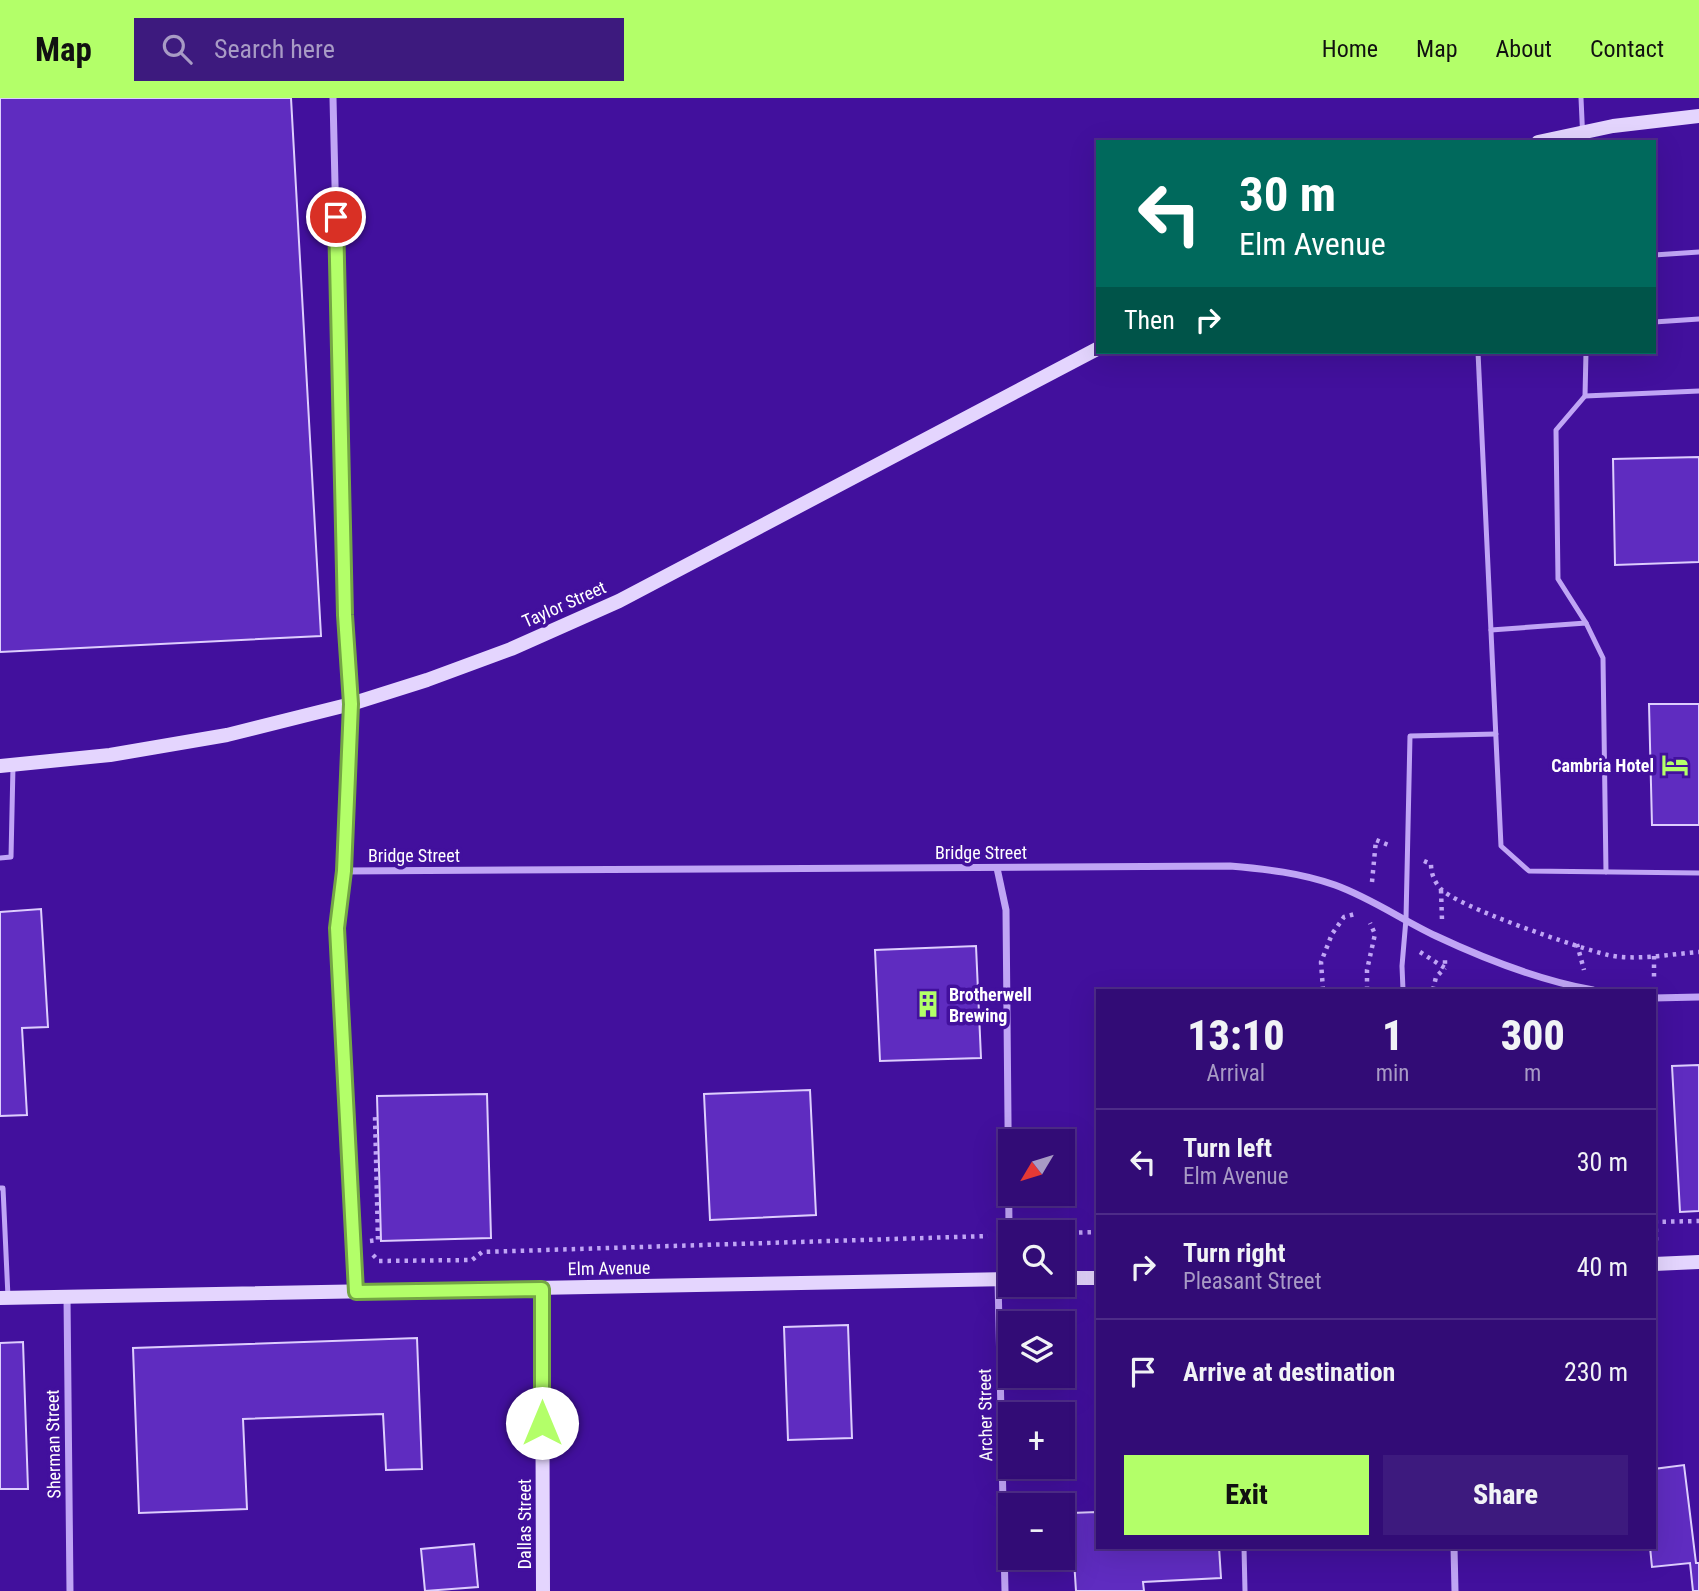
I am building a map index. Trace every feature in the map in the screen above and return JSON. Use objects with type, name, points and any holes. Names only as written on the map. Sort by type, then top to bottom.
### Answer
[{"type":"street","points":[[333,98],[345,615],[351,704],[344,871],[337,928],[356,1292]]},
{"type":"street","points":[[1556,140],[1583,137],[1613,126],[1699,116]]},
{"type":"street","name":"Taylor Street","points":[[6,766],[110,755],[227,735],[351,704],[511,649],[619,601],[1096,350]]},
{"type":"street","name":"Bridge Street","points":[[344,871],[1230,866],[1279,871],[1337,886],[1505,967],[1589,989]]},
{"type":"street","name":"Archer Street","points":[[998,868],[1006,910],[1009,1220]]},
{"type":"street","points":[[1656,998],[1699,997]]},
{"type":"street","points":[[1656,1264],[1699,1262]]},
{"type":"street","points":[[1075,1278],[1096,1278]]},
{"type":"street","name":"Elm Avenue","points":[[4,1298],[998,1279]]},
{"type":"street","name":"Dallas Street","points":[[542,1289],[543,1591]]},
{"type":"street","name":"Sherman Street","points":[[68,1297],[71,1591]]},
{"type":"street","name":"Archer Street","points":[[1004,1297],[1005,1591]]},
{"type":"street","points":[[1454,1549],[1455,1591]]},
{"type":"lane","points":[[1581,98],[1583,137]]},
{"type":"lane","points":[[1656,255],[1699,252]]},
{"type":"lane","points":[[1656,321],[1699,319]]},
{"type":"lane","points":[[1478,354],[1501,846],[1529,871],[1699,873]]},
{"type":"lane","points":[[1586,354],[1585,396],[1556,430],[1558,579],[1586,623],[1603,658],[1605,872]]},
{"type":"lane","points":[[1585,396],[1699,391]]},
{"type":"lane","points":[[1491,630],[1586,623]]},
{"type":"lane","points":[[1403,989],[1410,736],[1496,734]]},
{"type":"lane","points":[[0,858],[11,857],[6,766]]},
{"type":"lane","points":[[0,1188],[3,1188],[4,1298]]},
{"type":"lane","points":[[1244,1549],[1245,1591]]},
{"type":"path","points":[[1376,840],[1431,864],[1431,873],[1441,890],[1516,925],[1610,955],[1654,956],[1699,952]]},
{"type":"path","points":[[1323,989],[1321,962],[1332,934],[1344,917],[1357,914]]},
{"type":"path","points":[[1367,989],[1367,970],[1375,934],[1368,920]]},
{"type":"path","points":[[1654,956],[1654,989]]},
{"type":"path","points":[[375,1116],[377,1240],[370,1241],[369,1251],[379,1261],[471,1260],[482,1252],[998,1235]]},
{"type":"path","points":[[1656,1222],[1699,1221]]},
{"type":"path","points":[[1075,1233],[1096,1233]]},
{"type":"building","points":[[0,98],[291,98],[321,636],[0,652]]},
{"type":"building","points":[[1699,457],[1699,562],[1615,565],[1613,459]]},
{"type":"building","name":"Cambria Hotel","points":[[1649,704],[1699,704],[1699,825],[1652,825]]},
{"type":"building","points":[[41,909],[48,1027],[22,1028],[27,1115],[0,1116],[0,912]]},
{"type":"building","name":"Brotherwell Brewing","points":[[976,946],[981,1058],[880,1061],[875,950]]},
{"type":"building","points":[[1699,1065],[1699,1211],[1680,1212],[1672,1066]]},
{"type":"building","points":[[810,1090],[816,1215],[710,1220],[704,1094]]},
{"type":"building","points":[[487,1094],[491,1238],[381,1241],[377,1096]]},
{"type":"building","points":[[848,1325],[852,1438],[788,1440],[784,1327]]},
{"type":"building","points":[[417,1338],[422,1469],[386,1470],[383,1414],[243,1419],[247,1509],[139,1513],[133,1348]]},
{"type":"building","points":[[23,1342],[28,1489],[0,1489],[0,1343]]},
{"type":"building","points":[[1684,1465],[1696,1563],[1699,1563],[1699,1591],[1693,1591],[1690,1563],[1652,1567],[1650,1549],[1656,1549],[1656,1469]]},
{"type":"building","points":[[1096,1512],[1096,1549],[1219,1549],[1221,1578],[1143,1582],[1144,1591],[1076,1591],[1075,1513]]},
{"type":"building","points":[[474,1544],[478,1587],[425,1591],[421,1549]]},
{"type":"place","name":"Cambria Hotel","points":[[1675,765]]},
{"type":"place","name":"Brotherwell Brewing","points":[[928,1004]]},
{"type":"route","points":[[336,217],[345,615],[351,704],[344,871],[337,928],[356,1292],[542,1289],[542,1423]]}]
